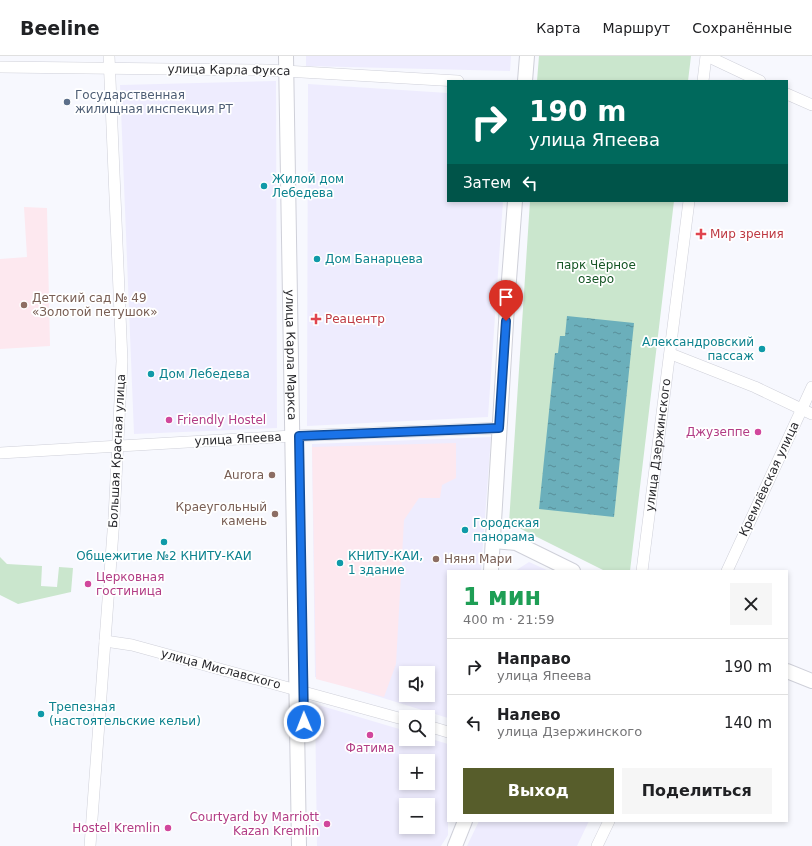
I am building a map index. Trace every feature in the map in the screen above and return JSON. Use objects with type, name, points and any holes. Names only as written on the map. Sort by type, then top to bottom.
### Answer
[{"type":"main road","name":"улица Карла Маркса","points":[[286,56],[291,71]]},
{"type":"main road","name":"улица Карла Маркса","points":[[295,56],[291,71],[295,436],[300,691],[305,846]]},
{"type":"main road","points":[[525,80],[527,56]]},
{"type":"main road","points":[[491,570],[499,428],[515,202]]},
{"type":"main road","points":[[493,541],[516,543],[571,570]]},
{"type":"main road","points":[[788,671],[812,681]]},
{"type":"main road","name":"улица Карла Маркса","points":[[299,846],[300,691]]},
{"type":"main road","points":[[455,846],[465,822]]},
{"type":"street","name":"Большая Красная улица","points":[[90,846],[118,446],[122,361],[109,56]]},
{"type":"street","points":[[704,80],[707,56],[758,80]]},
{"type":"street","name":"улица Карла Фукса","points":[[0,67],[291,71],[447,80]]},
{"type":"street","points":[[788,94],[812,105]]},
{"type":"street","name":"улица Дзержинского","points":[[642,570],[671,354],[689,202]]},
{"type":"street","points":[[671,354],[801,408],[812,414]]},
{"type":"street","name":"Кремлёвская улица","points":[[727,570],[812,387]]},
{"type":"street","name":"улица Япеева","points":[[0,453],[295,436],[499,428]]},
{"type":"street","name":"улица Миславского","points":[[105,641],[132,645],[399,718]]},
{"type":"street","points":[[435,728],[447,732]]},
{"type":"street","points":[[597,846],[609,822]]},
{"type":"shaded area","points":[[306,56],[511,56],[510,71],[306,66]]},
{"type":"shaded area","points":[[276,81],[277,428],[134,434],[120,85]]},
{"type":"shaded area","points":[[308,84],[447,93],[447,202],[503,202],[488,417],[307,426]]},
{"type":"shaded area","name":"Детский сад № 49 «Золотой петушок»","points":[[24,207],[47,208],[50,346],[0,349],[0,259],[27,257]]},
{"type":"shaded area","points":[[491,437],[481,570],[447,570],[447,718],[435,714],[435,710],[422,710],[315,677],[312,444]]},
{"type":"shaded area","points":[[456,443],[456,478],[442,485],[440,498],[419,498],[404,520],[396,664],[384,697],[316,679],[312,447]]},
{"type":"shaded area","points":[[529,562],[547,570],[517,570]]},
{"type":"shaded area","points":[[315,704],[399,729],[399,746],[435,746],[435,740],[447,744],[448,835],[441,846],[317,846]]},
{"type":"shaded area","points":[[479,822],[589,822],[577,846],[467,846]]},
{"type":"green space","points":[[539,56],[691,56],[688,80],[537,80]]},
{"type":"green space","name":"парк Чёрное озеро","points":[[530,202],[674,202],[630,570],[603,570],[509,523]]},
{"type":"green space","points":[[0,557],[7,564],[42,566],[41,586],[57,587],[59,567],[73,568],[71,592],[18,604],[0,595]]},
{"type":"water","points":[[567,316],[634,323],[614,517],[539,509],[555,353],[558,353],[560,336],[565,336]]},
{"type":"place","name":"Государственная жилищная инспекция РТ","points":[[67,102]]},
{"type":"place","name":"Жилой дом Лебедева","points":[[264,186]]},
{"type":"place","name":"Мир зрения","points":[[701,234]]},
{"type":"place","name":"Дом Банарцева","points":[[317,259]]},
{"type":"place","name":"Детский сад № 49 «Золотой петушок»","points":[[24,305]]},
{"type":"place","name":"Реацентр","points":[[316,319]]},
{"type":"place","name":"Александровский пассаж","points":[[762,349]]},
{"type":"place","name":"Дом Лебедева","points":[[151,374]]},
{"type":"place","name":"Friendly Hostel","points":[[169,420]]},
{"type":"place","name":"Джузеппе","points":[[758,432]]},
{"type":"place","name":"Aurora","points":[[272,475]]},
{"type":"place","name":"Краеугольный камень","points":[[275,514]]},
{"type":"place","name":"Городская панорама","points":[[465,530]]},
{"type":"place","name":"Общежитие №2 КНИТУ-КАИ","points":[[164,542]]},
{"type":"place","name":"Няня Мари","points":[[436,559]]},
{"type":"place","name":"КНИТУ-КАИ, 1 здание","points":[[340,563]]},
{"type":"place","name":"Церковная гостиница","points":[[88,584]]},
{"type":"place","name":"Трепезная (настоятельские кельи)","points":[[41,714]]},
{"type":"place","name":"Фатима","points":[[370,735]]},
{"type":"place","name":"Courtyard by Marriott Kazan Kremlin","points":[[327,824]]},
{"type":"place","name":"Hostel Kremlin","points":[[168,828]]},
{"type":"route","points":[[304,722],[299,436],[499,428],[506,321]]}]
